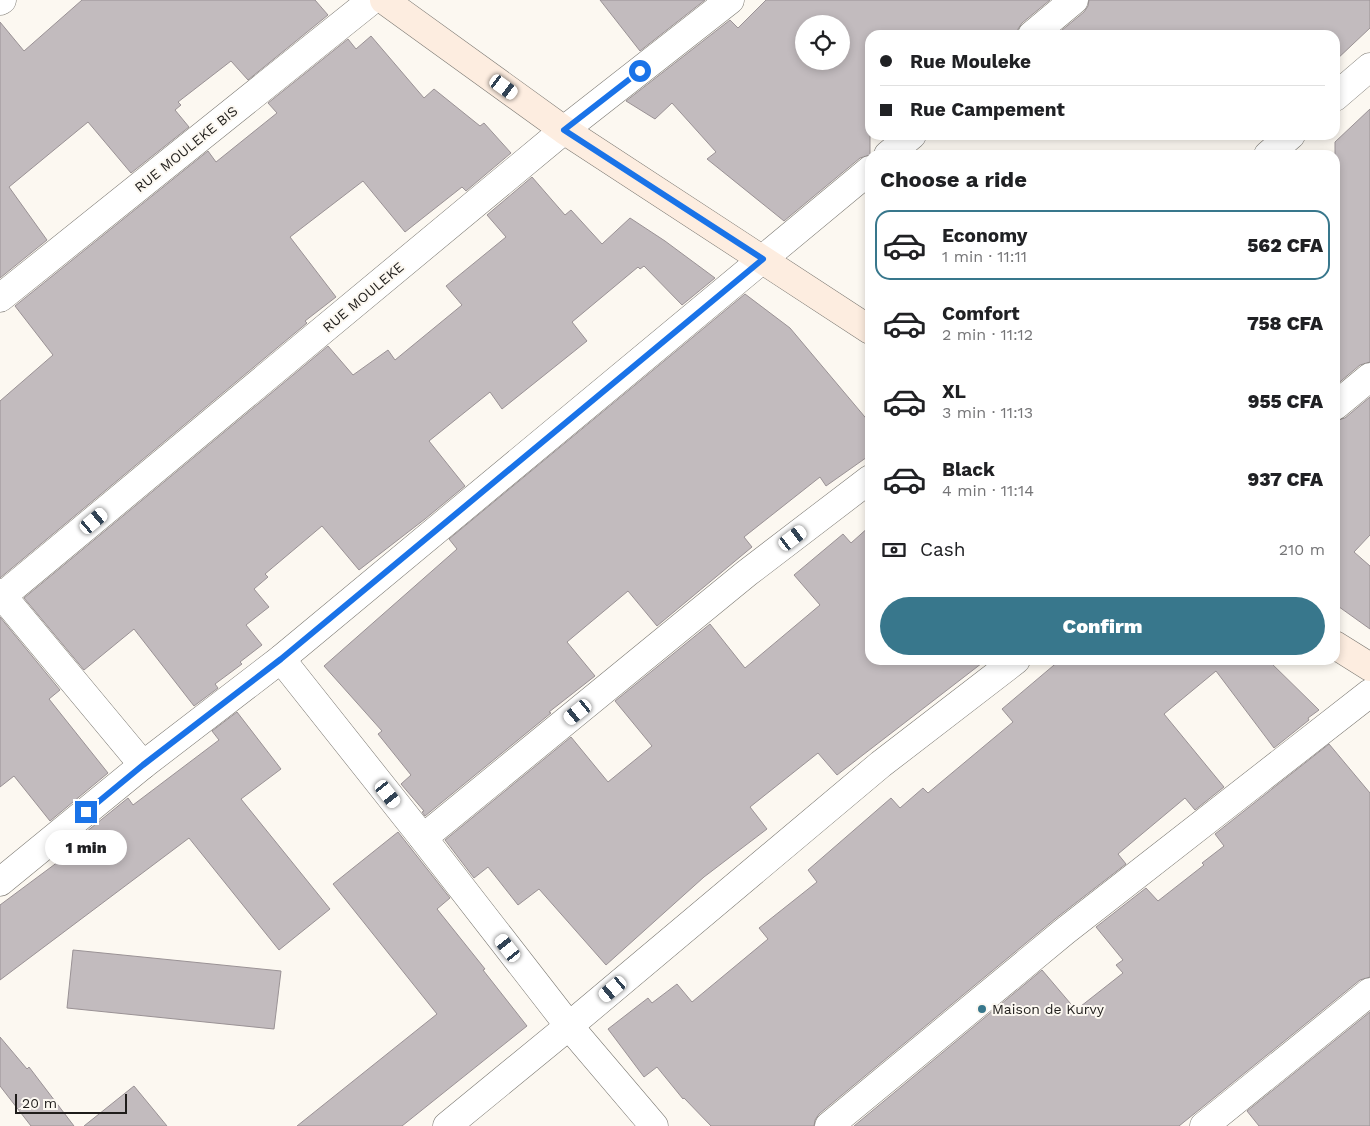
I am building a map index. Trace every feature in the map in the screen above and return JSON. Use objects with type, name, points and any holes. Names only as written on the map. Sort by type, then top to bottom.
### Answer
[{"type":"street","name":"RUE MOULEKE BIS","points":[[0,298],[372,0]]},
{"type":"street","points":[[384,0],[564,130],[865,327]]},
{"type":"street","name":"RUE MOULEKE","points":[[1,596],[564,130],[730,0]]},
{"type":"street","points":[[1038,30],[1074,0]]},
{"type":"street","points":[[1340,93],[1370,67]]},
{"type":"street","points":[[894,150],[906,140]]},
{"type":"street","points":[[1274,150],[1285,140]]},
{"type":"street","points":[[0,882],[143,765],[281,659],[865,174]]},
{"type":"street","points":[[1340,402],[1370,377]]},
{"type":"street","points":[[424,838],[747,573],[865,484]]},
{"type":"street","points":[[1,596],[143,765]]},
{"type":"street","points":[[1340,648],[1370,667]]},
{"type":"street","points":[[281,659],[424,838],[569,1026],[654,1126]]},
{"type":"street","points":[[447,1126],[881,764],[1010,665]]},
{"type":"street","points":[[829,1126],[1065,932],[1370,693]]},
{"type":"street","points":[[1204,1126],[1370,992]]},
{"type":"building","points":[[82,0],[315,0],[328,15],[248,80],[231,61],[178,102],[181,105],[175,110],[189,127],[131,173],[88,122],[9,187],[47,240],[0,278],[0,22],[24,51]]},
{"type":"building","points":[[600,0],[705,0],[640,51]]},
{"type":"building","points":[[766,0],[1050,0],[1022,23],[1018,30],[865,30],[865,140],[870,140],[870,150],[865,150],[865,156],[860,158],[784,221],[707,159],[716,152],[672,103],[655,119],[626,101],[730,20],[738,28]]},
{"type":"building","points":[[1089,0],[1370,0],[1370,28],[1340,56],[1340,30],[1062,30],[1084,12]]},
{"type":"building","points":[[371,36],[424,98],[434,89],[480,126],[484,123],[511,153],[466,191],[462,187],[405,232],[363,181],[290,237],[336,297],[0,578],[0,401],[53,355],[15,306],[208,151],[216,162],[277,113],[268,103],[348,39],[356,49]]},
{"type":"building","points":[[1370,109],[1370,362],[1360,365],[1340,382],[1340,150],[1335,150],[1335,142],[1340,140],[1340,137]]},
{"type":"building","points":[[532,177],[565,215],[571,210],[602,244],[630,218],[715,278],[682,305],[644,266],[640,269],[638,267],[572,322],[587,341],[502,409],[490,392],[429,441],[465,486],[359,570],[322,526],[265,574],[268,577],[254,589],[269,607],[246,625],[262,645],[240,662],[242,664],[215,684],[218,688],[194,706],[134,629],[84,670],[24,598],[328,346],[353,375],[388,350],[395,360],[462,305],[446,286],[506,237],[487,215]]},
{"type":"building","points":[[745,294],[790,328],[865,417],[865,459],[826,486],[820,477],[744,537],[752,547],[657,626],[628,591],[567,642],[595,676],[425,816],[422,812],[424,811],[401,784],[411,775],[378,734],[382,731],[324,666],[457,549],[449,539]]},
{"type":"building","points":[[1370,397],[1370,535],[1354,552],[1370,566],[1370,629],[1340,608],[1340,420],[1345,418]]},
{"type":"building","points":[[865,530],[865,665],[980,665],[837,775],[818,753],[750,807],[767,829],[704,877],[606,965],[539,889],[518,905],[488,867],[474,878],[445,840],[571,737],[608,782],[652,746],[615,701],[710,624],[745,668],[820,605],[794,575],[843,534],[851,543]]},
{"type":"building","points":[[0,617],[60,690],[49,699],[108,773],[50,821],[14,776],[0,787]]},
{"type":"building","points":[[1054,665],[1273,665],[1319,710],[1274,748],[1216,671],[1164,714],[1224,787],[1195,810],[1185,798],[1118,854],[1126,864],[1055,919],[819,1114],[814,1126],[711,1126],[683,1099],[657,1067],[644,1077],[608,1029],[648,998],[652,1003],[677,984],[692,1002],[768,939],[759,928],[817,882],[808,870],[891,798],[900,808],[923,788],[928,793],[1013,722],[1002,709]]},
{"type":"building","points":[[237,712],[281,769],[241,799],[330,909],[279,950],[189,838],[0,980],[0,905],[74,850],[70,845],[128,798],[133,805],[219,740],[212,731]]},
{"type":"building","points":[[1329,744],[1370,793],[1370,977],[1360,980],[1179,1126],[854,1126],[1042,970],[1076,1010],[1123,973],[1116,965],[1123,960],[1096,927],[1146,888],[1158,901],[1204,865],[1202,863],[1224,846],[1215,834]]},
{"type":"building","points":[[398,832],[450,898],[437,909],[527,1026],[402,1126],[297,1126],[437,1014],[333,884]]},
{"type":"building","points":[[73,950],[281,971],[274,1029],[67,1008]]},
{"type":"building","points":[[1370,1012],[1370,1126],[1259,1126],[1247,1111]]},
{"type":"building","points":[[0,1037],[27,1069],[29,1067],[74,1126],[31,1126],[0,1086]]},
{"type":"building","points":[[134,1086],[167,1126],[84,1126]]},
{"type":"place","name":"Maison de Kurvy","points":[[982,1009]]},
{"type":"route","points":[[86,812],[143,765],[281,659],[763,259],[564,130],[640,71]]}]
